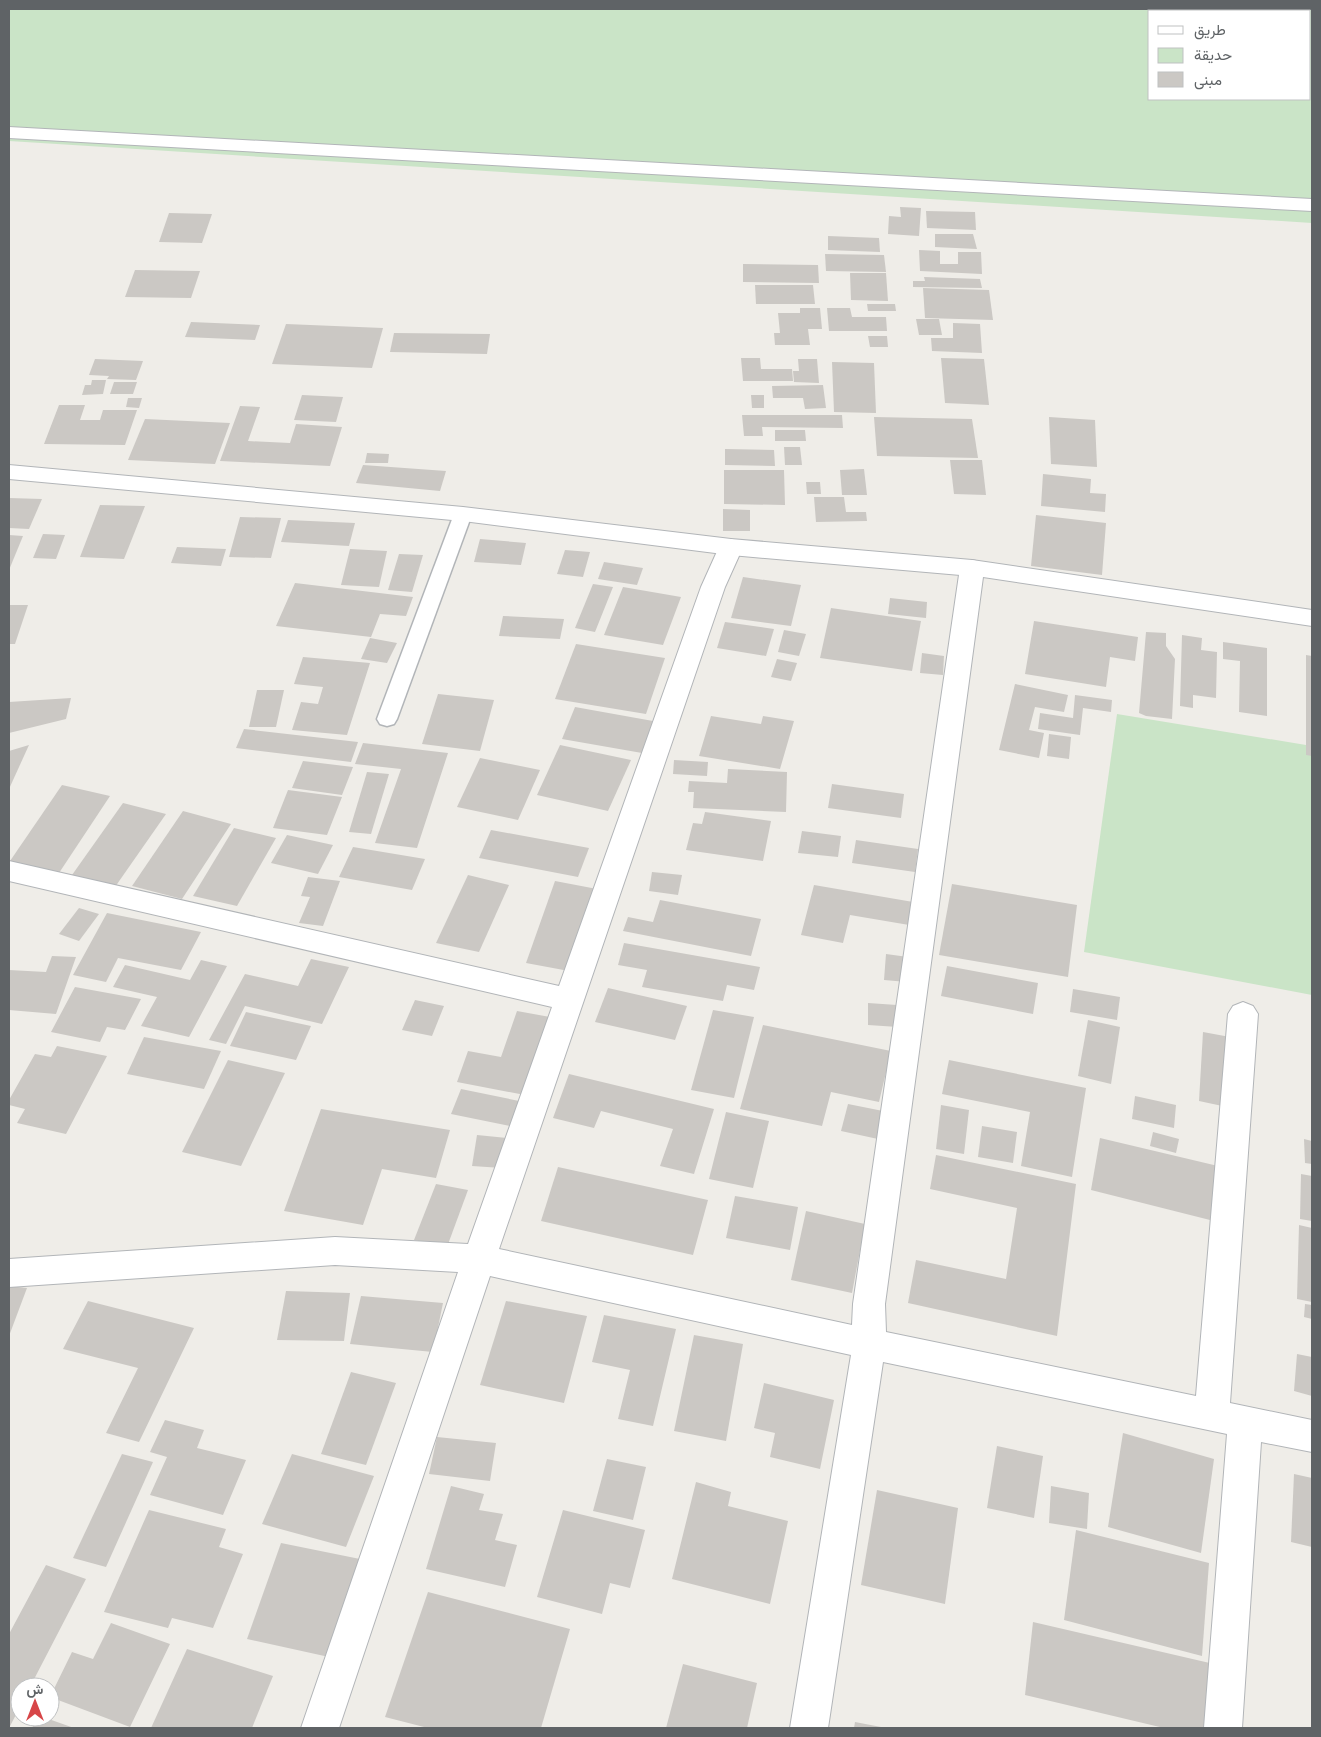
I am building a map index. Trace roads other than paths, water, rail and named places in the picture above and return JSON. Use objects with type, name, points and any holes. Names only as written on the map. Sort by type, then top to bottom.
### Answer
[{"type":"street","points":[[9,132],[288,150],[589,164],[1312,205]]},
{"type":"street","points":[[9,472],[463,514],[731,546],[972,568],[1312,618]]},
{"type":"street","points":[[320,1728],[479,1259],[713,587],[731,546]]},
{"type":"street","points":[[809,1728],[869,1344],[869,1304],[972,568]]},
{"type":"street","points":[[9,871],[570,1000]]},
{"type":"street","points":[[1223,1728],[1229,1418],[1243,1014]]},
{"type":"street","points":[[9,1273],[335,1251],[479,1259],[869,1344],[1312,1436]]},
{"type":"lane","points":[[387,719],[463,514]]}]
